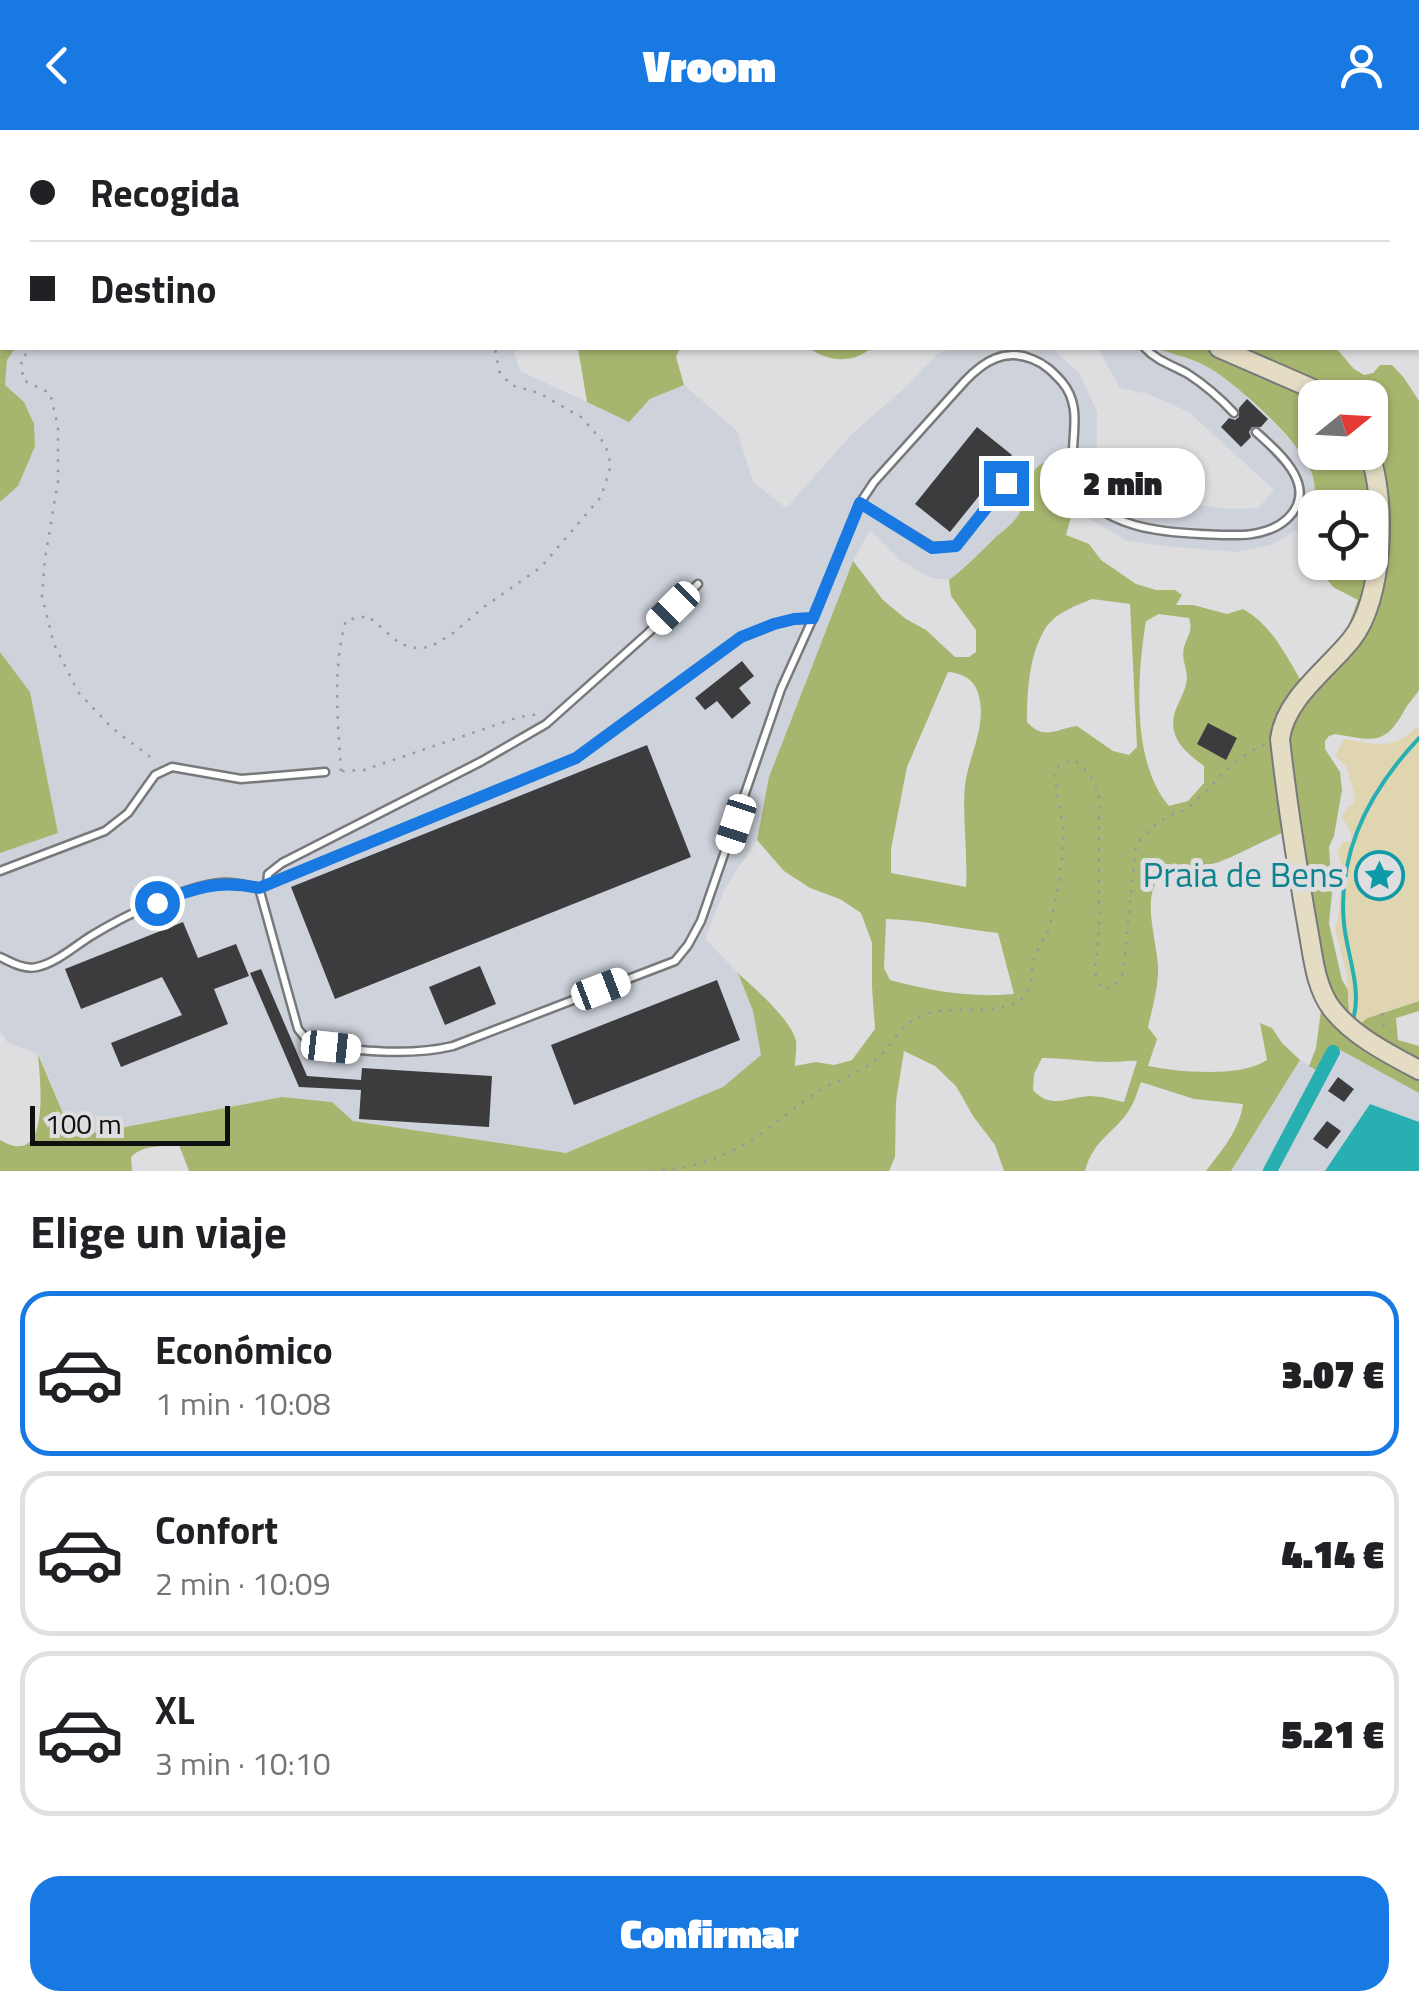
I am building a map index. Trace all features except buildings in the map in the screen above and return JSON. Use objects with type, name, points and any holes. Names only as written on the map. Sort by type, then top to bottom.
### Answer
[{"type":"street","points":[[1224,350],[1298,382]]},
{"type":"street","points":[[1374,470],[1380,520],[1376,576],[1366,617],[1353,638],[1290,709],[1280,739],[1302,898],[1323,994],[1332,1009],[1357,1032],[1398,1052],[1419,1070]]},
{"type":"lane","points":[[1147,350],[1158,361],[1189,375],[1213,392],[1234,413]]},
{"type":"lane","points":[[698,584],[546,724],[282,863],[268,874],[263,887],[298,1030],[311,1045],[407,1052],[453,1046],[675,961],[701,921],[781,689],[860,503],[874,482],[976,369],[1007,354],[1042,363],[1068,389],[1075,406],[1072,453],[1074,472],[1082,490],[1098,507],[1139,527],[1184,533],[1257,534],[1278,526],[1298,503],[1300,490],[1294,472],[1256,432]]},
{"type":"lane","points":[[860,503],[932,548],[956,546],[1006,483]]},
{"type":"lane","points":[[0,957],[36,968],[106,927],[188,891],[218,883],[263,887],[576,758],[741,637],[774,624],[813,618]]},
{"type":"lane","points":[[0,871],[105,831],[128,814],[155,775],[172,767],[240,779],[328,772]]},
{"type":"path","points":[[32,350],[21,358],[23,380],[50,393],[58,427],[58,481],[44,559],[42,596],[54,644],[78,692],[112,728],[148,756],[155,775]]},
{"type":"path","points":[[341,771],[337,693],[340,640],[346,620],[368,616],[400,644],[430,647],[541,567],[601,498],[612,465],[605,444],[581,417],[539,393],[511,384],[499,371],[494,350]]},
{"type":"path","points":[[328,772],[364,770],[519,717],[558,712]]},
{"type":"path","points":[[652,1171],[687,1167],[744,1145],[821,1090],[875,1061],[911,1020],[934,1011],[1004,1008],[1020,1002],[1029,988],[1036,950],[1047,932],[1062,854],[1056,768],[1074,760],[1093,778],[1099,797],[1097,982],[1103,989],[1118,984],[1123,973],[1136,845],[1157,823],[1183,811],[1255,748],[1280,739]]},
{"type":"path","points":[[1382,1013],[1387,1039]]},
{"type":"shaded area","points":[[14,350],[514,350],[520,371],[628,421],[650,399],[684,385],[737,431],[753,482],[786,508],[853,433],[937,354],[948,350],[1054,350],[1079,373],[1097,412],[1097,455],[1115,480],[1133,493],[1181,503],[1258,508],[1274,490],[1189,412],[1148,394],[1120,388],[1101,350],[1162,350],[1205,365],[1241,391],[1298,449],[1298,470],[1310,470],[1314,490],[1298,490],[1298,529],[1271,545],[1236,552],[1176,547],[1127,541],[1073,509],[1053,467],[1027,485],[1023,508],[1016,518],[949,580],[931,578],[900,560],[870,530],[853,561],[769,777],[757,840],[725,888],[705,939],[738,973],[753,1011],[761,1055],[723,1087],[566,1153],[353,1121],[332,1102],[282,1097],[73,1137],[39,1054],[8,1043],[0,1032],[0,853],[58,833],[30,692],[0,652],[0,502],[18,486],[24,402],[5,385],[7,360]]},
{"type":"shaded area","points":[[1334,1046],[1419,1093],[1419,1171],[1231,1171],[1300,1060],[1319,1071]]},
{"type":"green space","points":[[0,350],[14,350],[7,360],[5,385],[24,402],[34,424],[35,446],[18,486],[0,502]]},
{"type":"green space","points":[[578,350],[679,350],[676,357],[684,385],[650,399],[629,422],[587,402]]},
{"type":"green space","points":[[813,350],[868,350],[856,357],[824,356]]},
{"type":"green space","points":[[1162,350],[1338,350],[1364,375],[1373,373],[1380,365],[1392,365],[1419,401],[1419,690],[1397,723],[1383,736],[1368,739],[1335,734],[1325,741],[1325,749],[1340,772],[1342,790],[1329,847],[1329,923],[1342,980],[1348,990],[1349,1011],[1361,1023],[1419,1001],[1419,1011],[1396,1018],[1398,1040],[1419,1046],[1419,1093],[1335,1047],[1321,1073],[1309,1066],[1316,1048],[1321,1011],[1300,947],[1282,833],[1219,862],[1172,869],[1157,880],[1152,892],[1158,974],[1148,1027],[1157,1039],[1148,1066],[1209,1072],[1255,1066],[1267,1060],[1260,1023],[1272,1028],[1300,1060],[1231,1171],[1206,1171],[1234,1132],[1243,1104],[1194,1099],[1141,1082],[1126,1114],[1094,1150],[1085,1171],[1004,1171],[995,1145],[956,1086],[935,1066],[904,1051],[896,1101],[895,1157],[889,1171],[189,1171],[179,1145],[136,1153],[131,1157],[132,1171],[0,1171],[0,1140],[17,1146],[28,1143],[35,1133],[41,1101],[38,1054],[73,1137],[282,1097],[332,1102],[353,1121],[566,1153],[723,1087],[761,1055],[753,1011],[738,973],[787,1023],[796,1044],[795,1066],[816,1062],[834,1065],[852,1060],[875,1029],[872,943],[861,913],[784,871],[757,840],[769,777],[853,561],[883,600],[926,630],[955,657],[969,657],[976,652],[976,630],[951,596],[949,580],[1015,519],[1033,473],[1043,463],[1053,467],[1073,509],[1066,535],[1089,544],[1101,560],[1136,584],[1175,590],[1182,595],[1176,605],[1227,614],[1243,609],[1253,615],[1269,631],[1300,679],[1347,629],[1358,600],[1327,580],[1388,580],[1388,490],[1314,490],[1310,470],[1388,470],[1388,380],[1298,380],[1298,450],[1268,416],[1206,366]],"holes":[[[1092,599],[1130,604],[1137,747],[1129,755],[1113,751],[1077,726],[1050,732],[1033,728],[1027,722],[1030,674],[1045,629],[1066,611]],[[1159,614],[1189,618],[1190,630],[1183,651],[1186,683],[1173,724],[1181,745],[1204,766],[1204,783],[1188,801],[1169,806],[1148,766],[1140,717],[1146,621]],[[948,672],[970,680],[980,705],[977,739],[965,785],[966,887],[891,873],[891,849],[907,767]],[[886,919],[998,933],[1014,994],[952,993],[890,980],[884,968]],[[1042,1058],[1102,1062],[1137,1061],[1124,1102],[1090,1096],[1053,1101],[1033,1090],[1034,1074]]]},
{"type":"green space","points":[[0,652],[30,692],[58,833],[0,853]]},
{"type":"sand","name":"Praia de Bens","points":[[1416,727],[1419,1001],[1367,1018],[1360,1024],[1349,1011],[1347,975],[1335,928],[1342,880],[1336,871],[1341,862],[1337,852],[1343,843],[1351,841],[1342,817],[1355,796],[1346,766],[1335,756],[1344,739],[1392,743]]},
{"type":"water","points":[[1370,1104],[1419,1122],[1419,1171],[1325,1171]]},
{"type":"waterway","points":[[1354,1016],[1355,982],[1344,924],[1346,872],[1372,800],[1419,738]]},
{"type":"waterway","points":[[1270,1171],[1333,1052]]},
{"type":"place","name":"Praia de Bens","points":[[1379,875]]},
{"type":"route","points":[[157,903],[218,883],[259,888],[576,758],[741,637],[774,624],[813,618],[860,503],[932,548],[956,546],[1006,483]]}]
